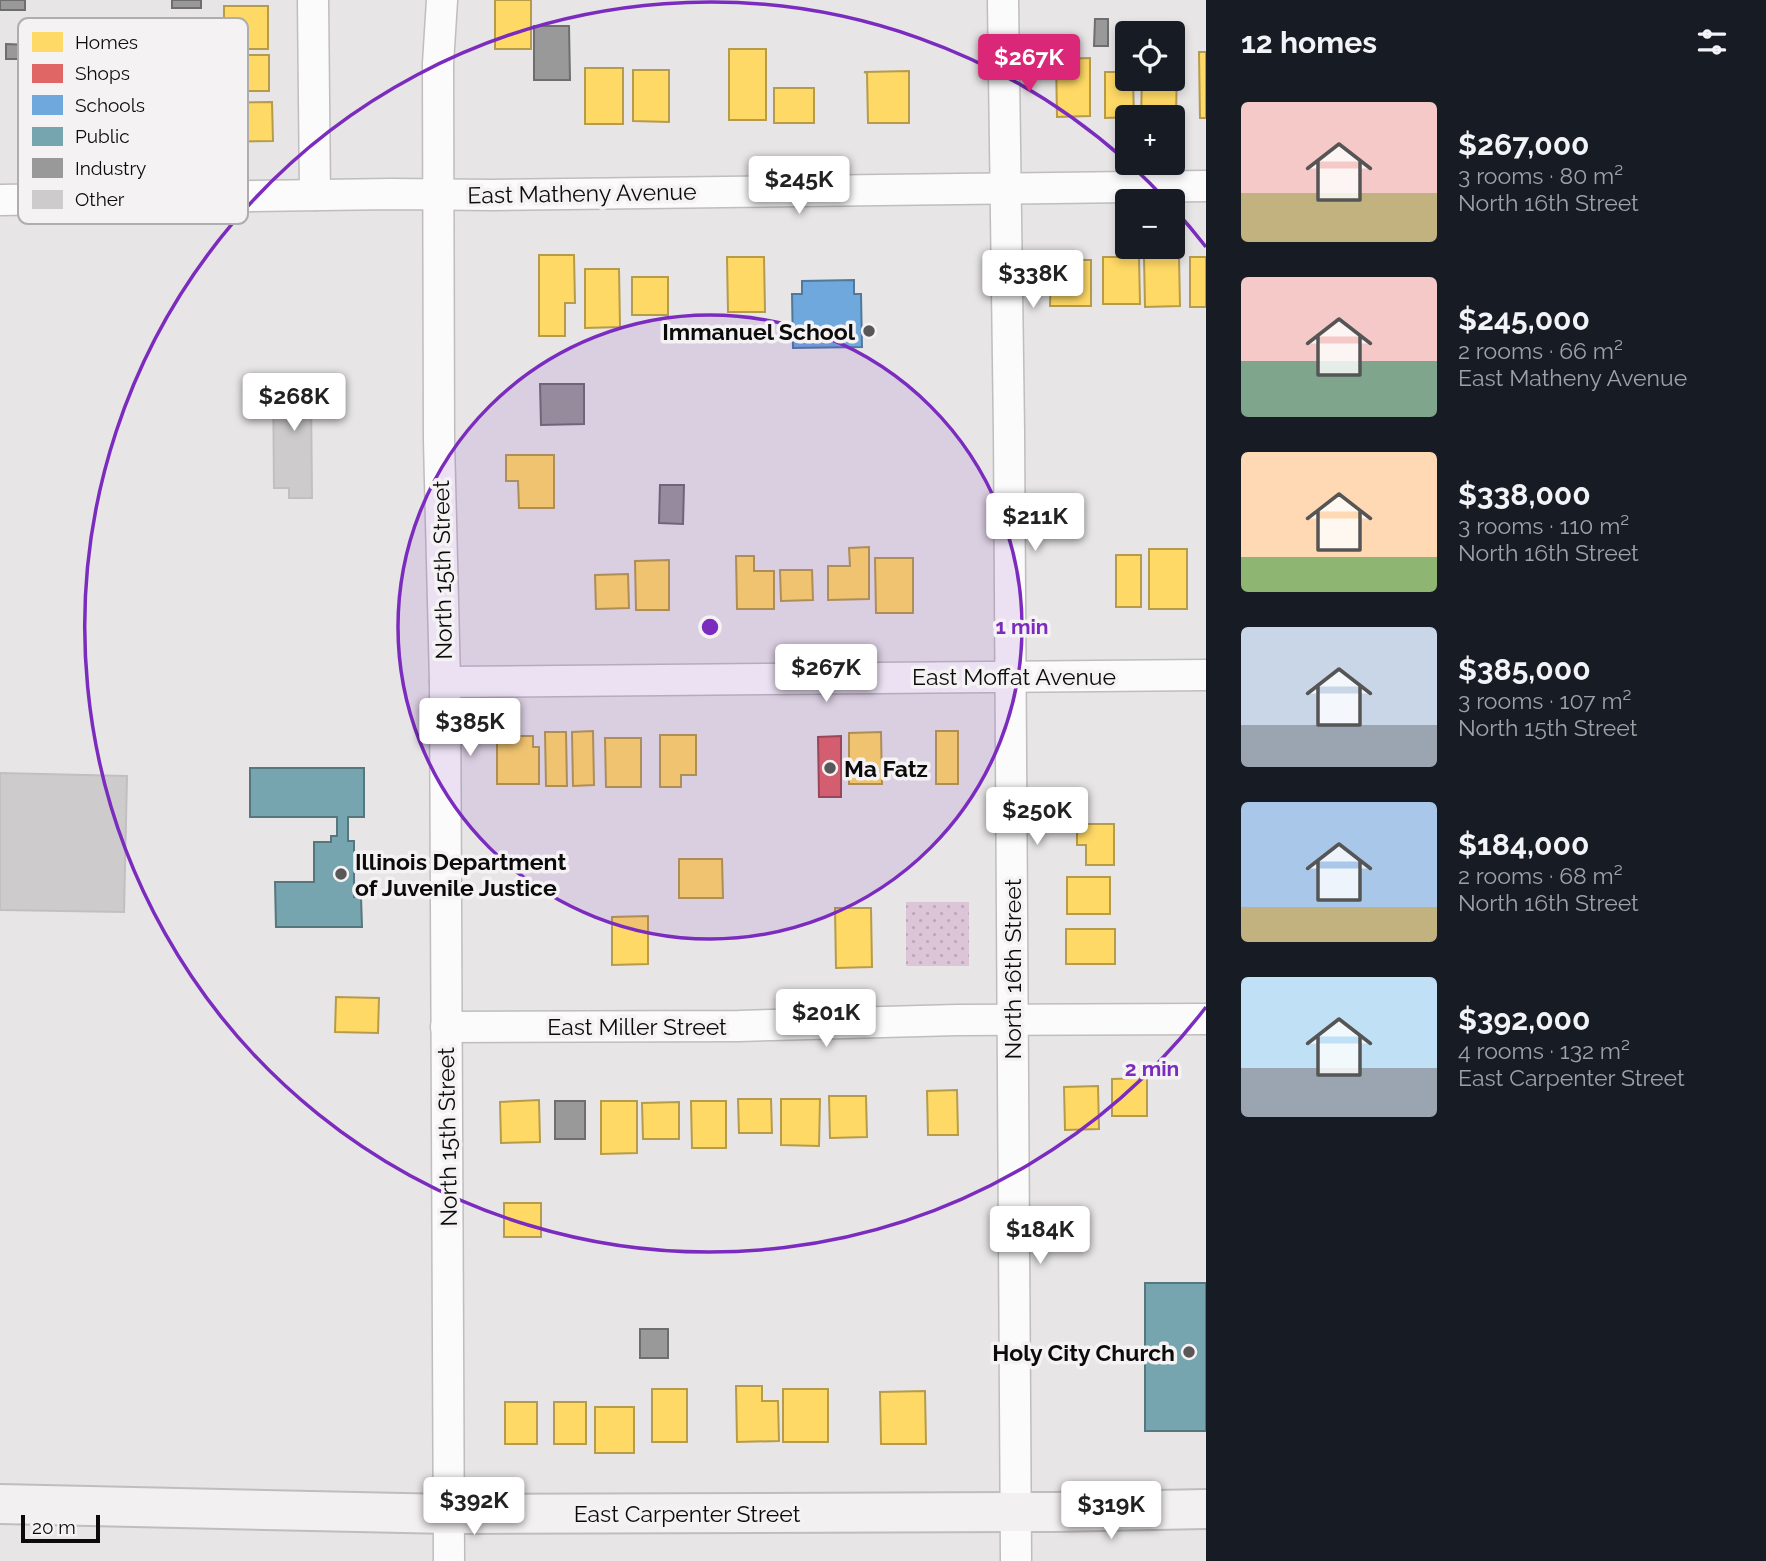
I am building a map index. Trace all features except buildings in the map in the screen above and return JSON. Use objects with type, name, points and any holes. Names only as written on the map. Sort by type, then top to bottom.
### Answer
[{"type":"street","points":[[313,0],[315,195]]},
{"type":"street","name":"North 15th Street","points":[[442,0],[438,64],[439,441],[445,682],[449,1561]]},
{"type":"street","name":"North 16th Street","points":[[1003,0],[1016,1561]]},
{"type":"street","name":"East Matheny Avenue","points":[[248,196],[1206,187]]},
{"type":"street","name":"East Matheny Avenue","points":[[0,200],[18,200]]},
{"type":"street","name":"East Moffat Avenue","points":[[445,682],[1206,675]]},
{"type":"street","name":"East Miller Street","points":[[446,1027],[1206,1019]]},
{"type":"street","name":"East Carpenter Street","points":[[0,1504],[449,1514],[1206,1509]]},
{"type":"shaded area","points":[[906,902],[969,902],[969,966],[906,966]]},
{"type":"place","name":"Immanuel School","points":[[869,331]]},
{"type":"place","name":"Ma Fatz","points":[[830,768]]},
{"type":"place","name":"Illinois Department of Juvenile Justice","points":[[341,874]]},
{"type":"place","name":"Holy City Church","points":[[1189,1352]]}]
